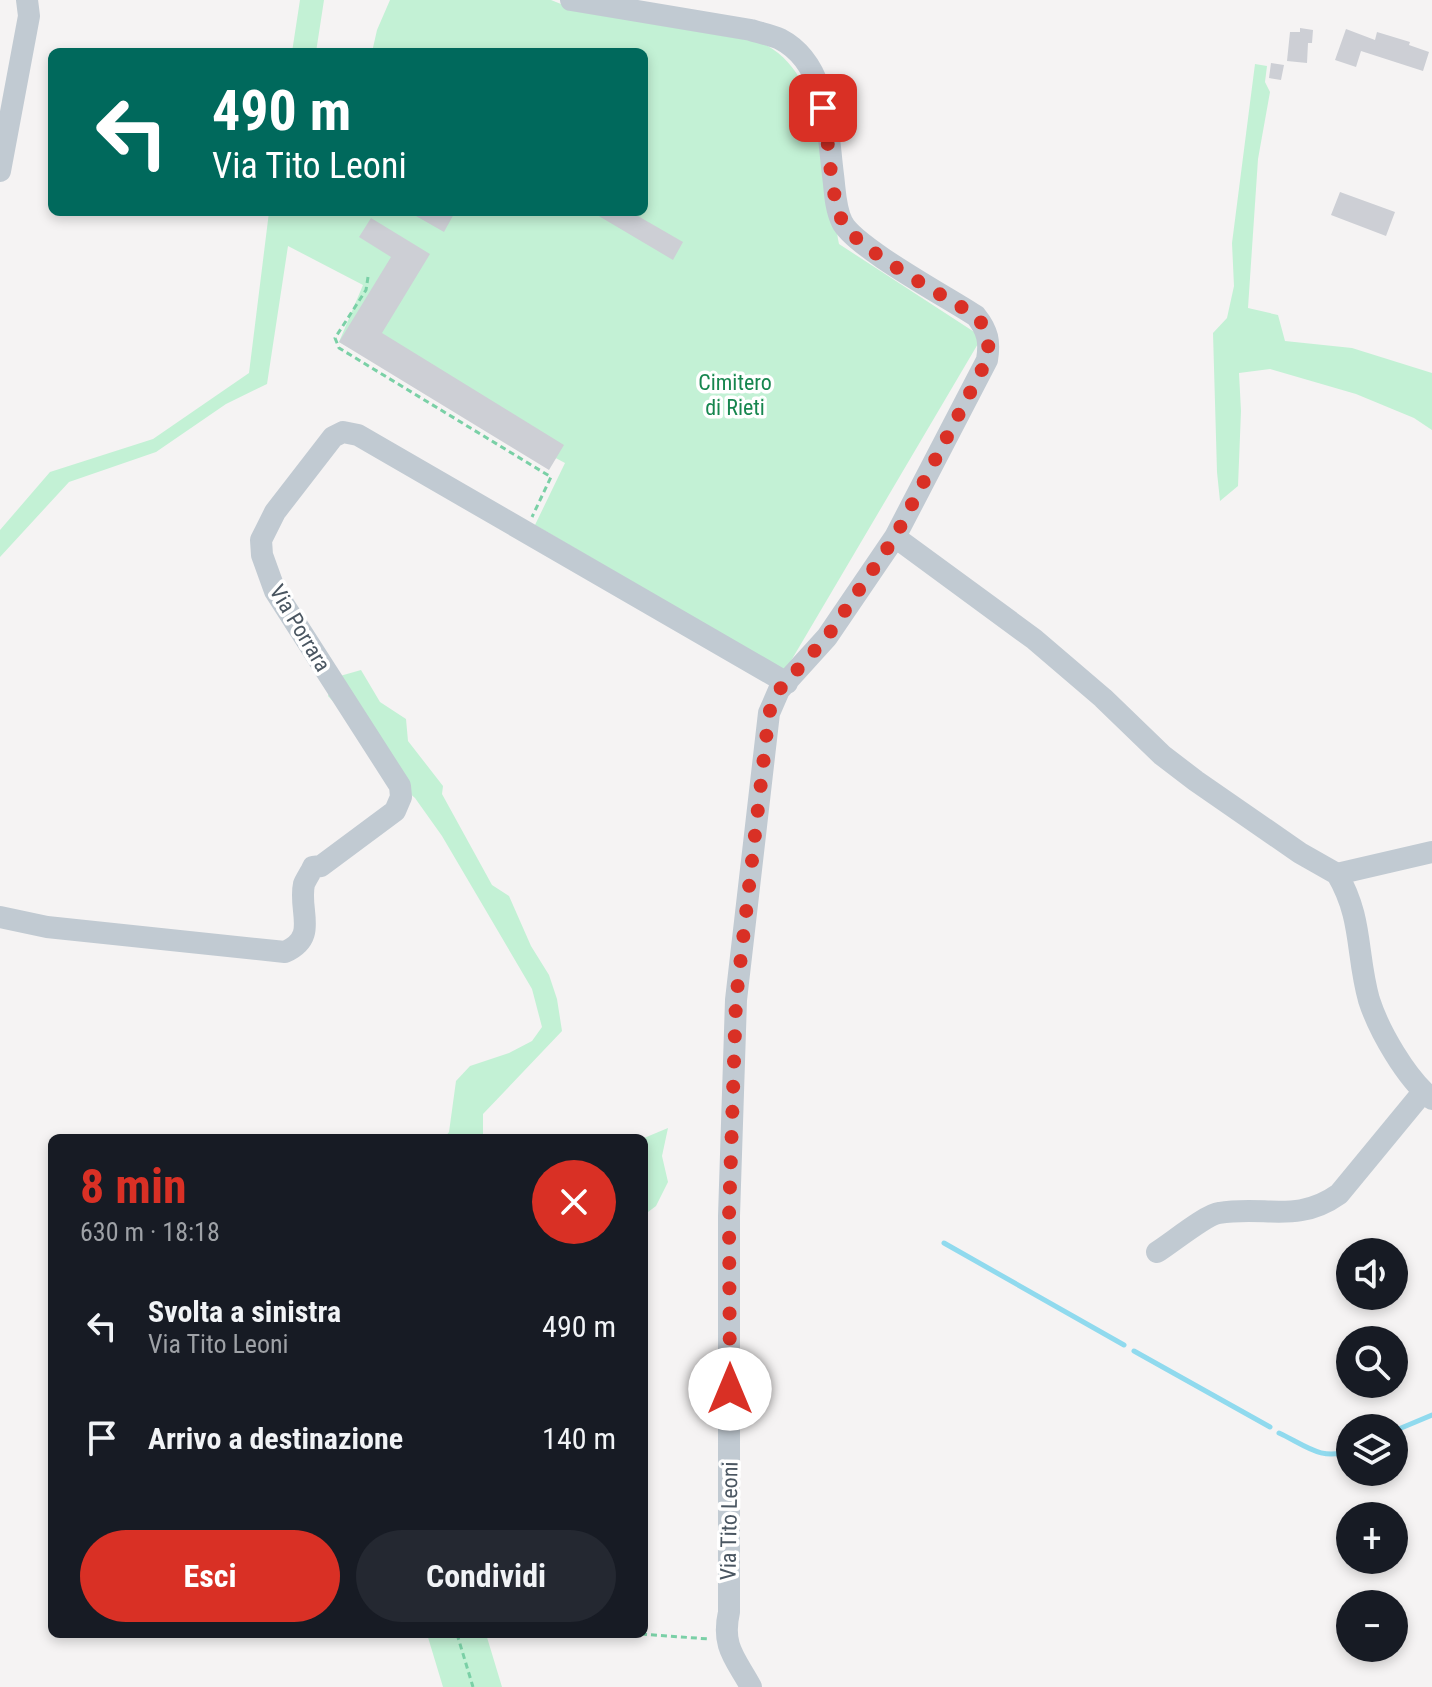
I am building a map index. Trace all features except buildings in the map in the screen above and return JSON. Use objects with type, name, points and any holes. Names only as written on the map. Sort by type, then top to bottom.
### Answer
[{"type":"street","points":[[0,171],[29,16],[27,0]]},
{"type":"street","name":"Via Tito Leoni","points":[[571,0],[751,30],[778,38],[797,50],[812,69],[819,86],[842,223],[859,242],[976,316],[985,327],[990,344],[987,360],[895,537],[827,637],[779,690],[767,728],[736,1000],[729,1216],[727,1641],[732,1657],[751,1687]]},
{"type":"street","name":"Via Porrara","points":[[0,917],[47,927],[285,952],[296,948],[305,930],[304,884],[313,867],[321,866],[395,811],[401,797],[400,786],[275,591],[262,555],[261,540],[267,524],[333,437],[343,432],[358,435],[787,683]]},
{"type":"street","points":[[895,537],[1034,639],[1103,698],[1162,755],[1196,781],[1300,853],[1337,874],[1355,910],[1374,1012],[1392,1047],[1427,1095],[1339,1194],[1325,1204],[1299,1212],[1216,1213],[1157,1252]]},
{"type":"street","points":[[1337,874],[1432,852]]},
{"type":"path","points":[[368,277],[366,290],[335,338],[339,348],[551,477],[524,531]]},
{"type":"path","points":[[648,1635],[727,1641]]},
{"type":"path","points":[[458,1638],[473,1687]]},
{"type":"green space","points":[[300,0],[324,0],[317,48],[293,48]]},
{"type":"green space","name":"Cimitero di Rieti","points":[[390,0],[551,0],[576,10],[760,42],[782,56],[799,77],[811,102],[827,160],[839,244],[982,337],[785,671],[535,525],[565,463],[339,342],[363,285],[288,246],[267,384],[226,404],[156,452],[69,482],[0,557],[0,530],[50,472],[153,439],[249,373],[269,216],[648,216],[648,48],[373,48]]},
{"type":"green space","points":[[1255,64],[1267,66],[1265,82],[1270,92],[1258,159],[1248,308],[1278,315],[1285,341],[1352,348],[1432,373],[1432,430],[1414,418],[1356,394],[1270,369],[1239,373],[1238,486],[1220,501],[1213,333],[1227,318],[1234,286],[1232,243]]},
{"type":"green space","points":[[361,670],[380,702],[406,719],[408,741],[443,786],[442,794],[492,885],[509,896],[531,946],[549,975],[557,999],[562,1031],[483,1114],[483,1134],[447,1134],[456,1081],[470,1066],[509,1053],[532,1041],[542,1027],[532,989],[442,836],[415,798],[391,777],[353,723],[328,696],[333,678]]},
{"type":"green space","points":[[668,1128],[662,1156],[668,1182],[656,1206],[648,1212],[648,1136]]},
{"type":"green space","points":[[428,1638],[487,1638],[502,1687],[443,1687]]},
{"type":"waterway","points":[[944,1243],[1124,1345]]},
{"type":"waterway","points":[[1134,1351],[1270,1427]]},
{"type":"waterway","points":[[1408,1425],[1432,1415]]},
{"type":"waterway","points":[[1279,1433],[1322,1453],[1336,1453]]},
{"type":"route","points":[[730,1389],[729,1216],[736,1000],[769,713],[779,690],[827,637],[895,537],[987,360],[990,344],[985,327],[976,316],[859,242],[842,223],[823,108]]}]
